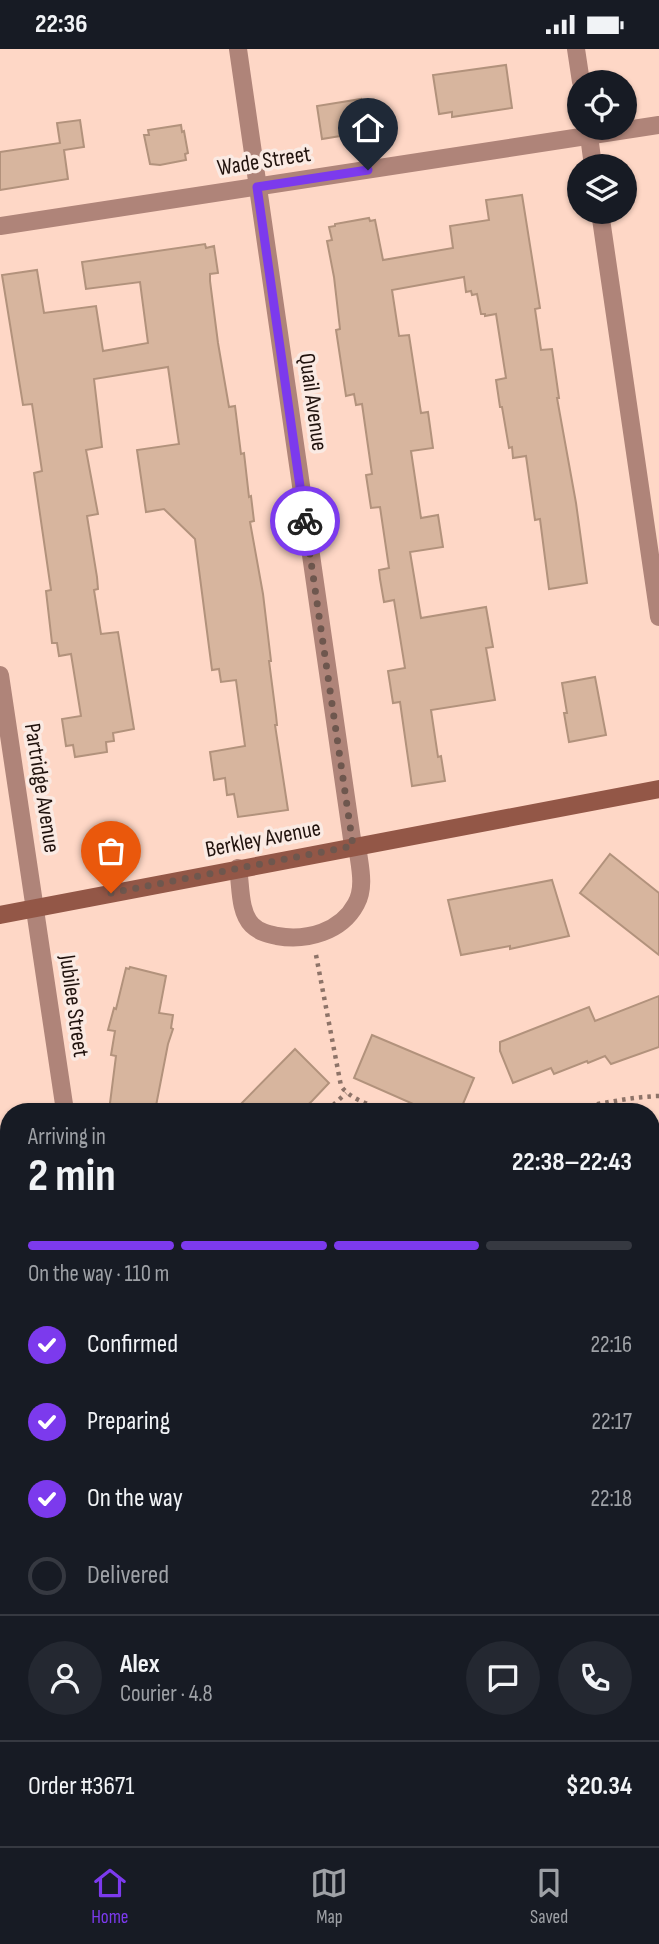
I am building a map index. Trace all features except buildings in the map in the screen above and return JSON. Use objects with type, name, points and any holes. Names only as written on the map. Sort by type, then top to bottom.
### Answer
[{"type":"street","name":"Quail Avenue","points":[[238,49],[362,884],[358,902],[347,918],[312,937]]},
{"type":"street","points":[[576,49],[579,70]]},
{"type":"street","name":"Wade Street","points":[[637,127],[659,125]]},
{"type":"street","name":"Wade Street","points":[[0,226],[567,135]]},
{"type":"street","points":[[602,224],[659,617]]},
{"type":"street","name":"Partridge Avenue","points":[[0,675],[35,908]]},
{"type":"street","name":"Berkley Avenue","points":[[0,915],[659,789]]},
{"type":"street","points":[[238,868],[243,910],[252,925],[266,934],[290,938],[312,937]]},
{"type":"street","name":"Jubilee Street","points":[[35,908],[64,1103]]},
{"type":"path","points":[[312,937],[341,1086],[346,1093],[369,1103]]},
{"type":"path","points":[[335,1103],[346,1093]]},
{"type":"path","points":[[609,1103],[642,1096],[659,1096]]},
{"type":"way so far","points":[[111,893],[353,846],[305,521]]},
{"type":"route","points":[[305,521],[257,187],[368,170]]}]
